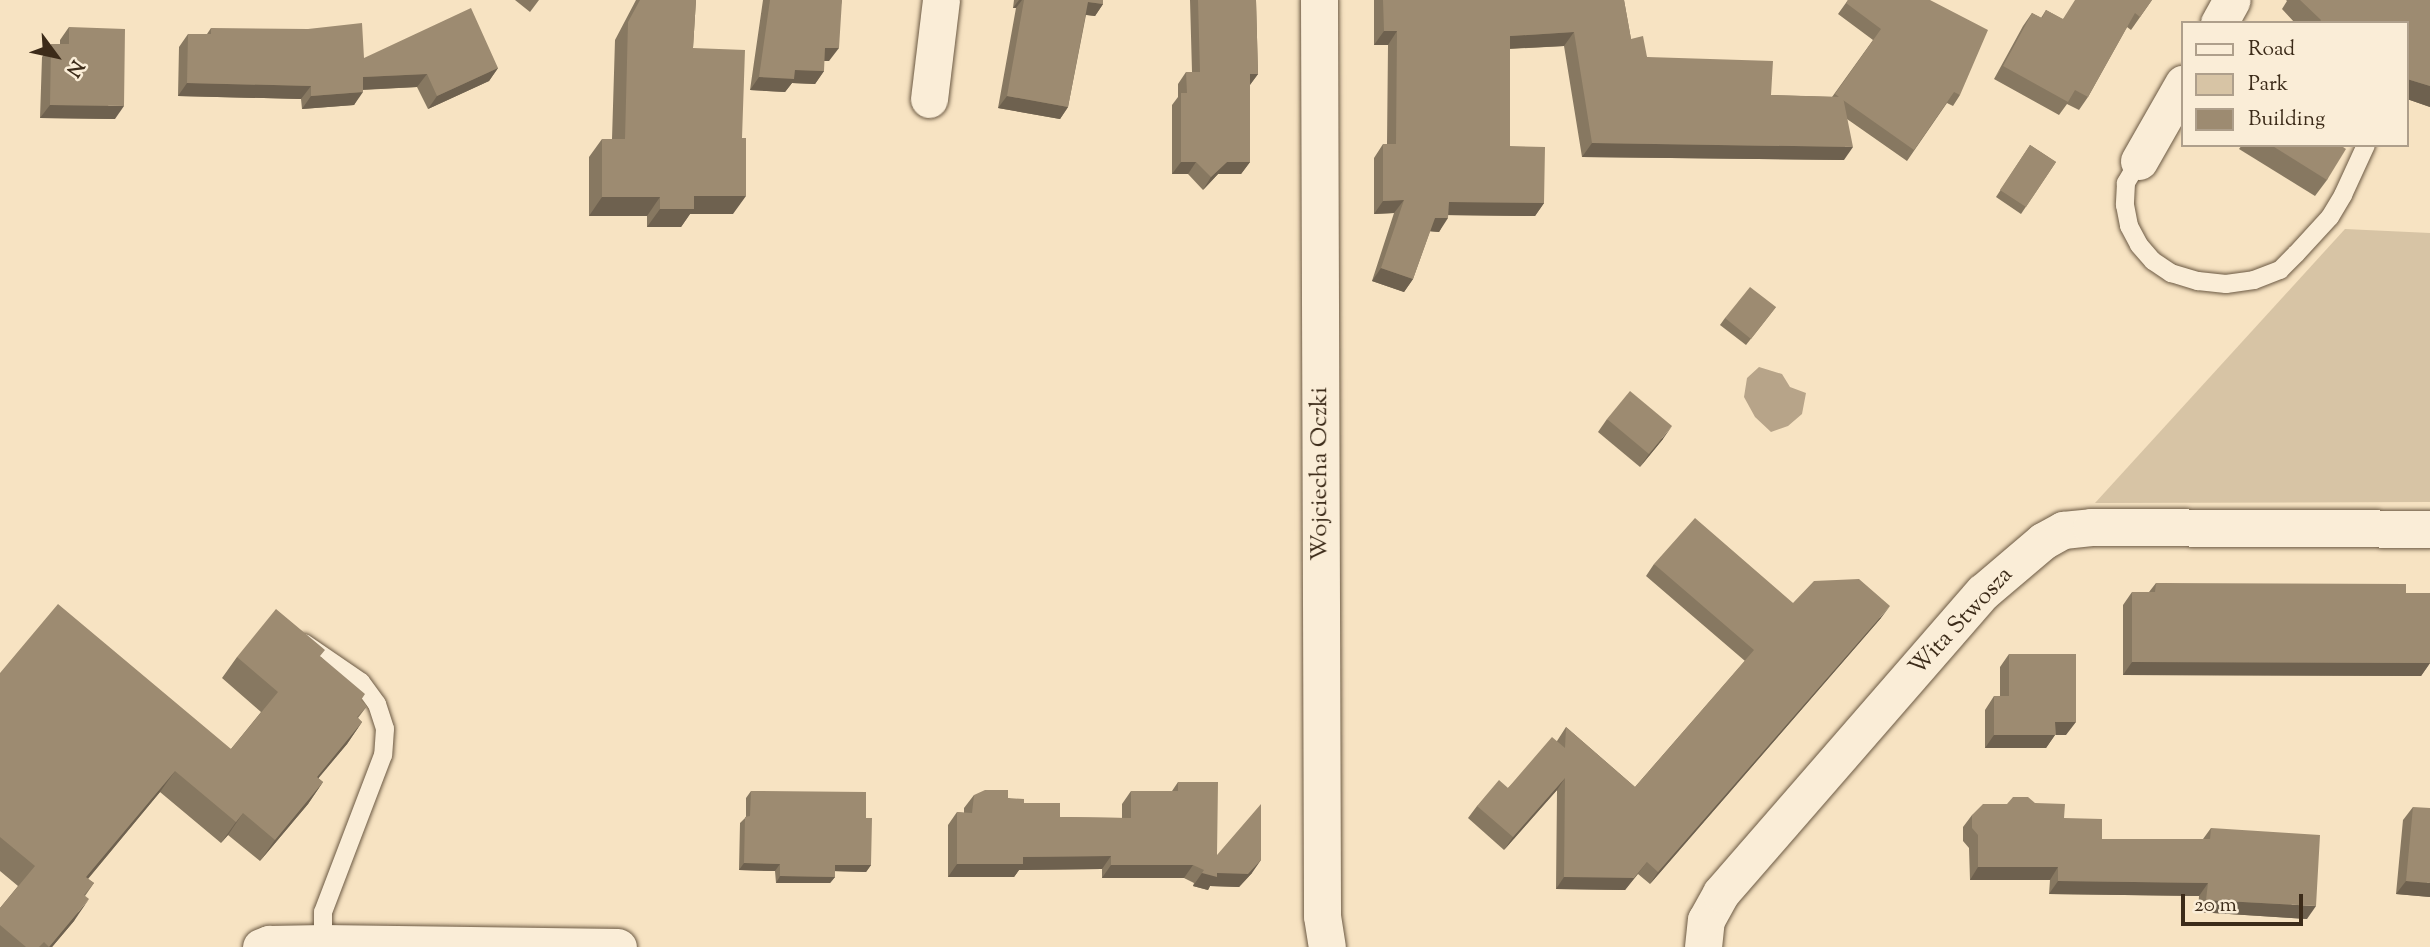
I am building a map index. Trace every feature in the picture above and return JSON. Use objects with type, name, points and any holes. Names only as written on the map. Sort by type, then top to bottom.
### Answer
[{"type":"street","points":[[929,99],[940,0]]},
{"type":"street","name":"Wojciecha Oczki","points":[[1319,0],[1322,916],[1327,947]]},
{"type":"street","points":[[2220,21],[2232,0]]},
{"type":"street","points":[[2139,161],[2182,86]]},
{"type":"street","name":"Wita Stwosza","points":[[1703,947],[1706,920],[1721,893],[1983,592],[2043,541],[2063,530],[2091,527],[2430,529]]},
{"type":"street","points":[[261,947],[269,944],[323,943],[618,947]]},
{"type":"lane","points":[[2139,161],[2126,183],[2125,205],[2129,226],[2139,245],[2171,274],[2226,284],[2254,280],[2280,270],[2330,217],[2364,147]]},
{"type":"lane","points":[[286,631],[362,682],[377,704],[385,729],[383,755],[323,912],[323,943]]},
{"type":"green space","points":[[2345,229],[2430,233],[2430,502],[2095,503]]},
{"type":"shaded area","points":[[1759,367],[1782,374],[1790,387],[1806,393],[1802,414],[1788,426],[1771,432],[1755,417],[1744,397],[1747,378]]},
{"type":"building","points":[[640,0],[696,0],[693,48],[745,50],[742,138],[746,138],[746,196],[694,196],[694,209],[660,209],[660,197],[602,197],[602,139],[625,139],[628,22]]},
{"type":"building","points":[[770,0],[842,0],[839,48],[825,48],[824,71],[795,70],[794,79],[759,77]]},
{"type":"building","points":[[1024,0],[1103,0],[1103,4],[1088,2],[1068,107],[1007,96]]},
{"type":"building","points":[[1198,0],[1256,0],[1258,74],[1250,74],[1250,162],[1227,162],[1211,177],[1196,162],[1181,162],[1181,93],[1187,93],[1186,72],[1200,72]]},
{"type":"building","points":[[1383,0],[1624,0],[1631,39],[1643,36],[1647,57],[1773,61],[1771,95],[1843,97],[1853,147],[1592,143],[1574,32],[1510,36],[1510,146],[1545,147],[1544,203],[1449,202],[1448,218],[1435,218],[1413,279],[1381,268],[1404,200],[1383,201],[1383,144],[1396,144],[1397,31],[1384,31]]},
{"type":"building","points":[[1848,0],[1930,0],[1988,30],[1960,95],[1954,92],[1914,150],[1843,100],[1843,97],[1835,94],[1881,29],[1846,3]]},
{"type":"building","points":[[2075,0],[2152,0],[2140,17],[2135,13],[2088,97],[2075,90],[2068,102],[2003,66],[2032,13],[2042,18],[2046,10],[2063,19]]},
{"type":"building","points":[[2300,0],[2430,0],[2430,86],[2409,80],[2409,21],[2321,20]]},
{"type":"building","points":[[471,8],[498,68],[437,96],[427,74],[363,77],[363,92],[311,96],[311,86],[187,83],[188,34],[211,34],[211,28],[308,29],[362,23],[364,58]]},
{"type":"building","points":[[69,27],[125,29],[124,106],[50,105],[51,44],[69,44]]},
{"type":"building","points":[[2030,145],[2056,162],[2026,207],[2000,190]]},
{"type":"building","points":[[2274,147],[2343,147],[2346,149],[2327,180]]},
{"type":"building","points":[[1750,287],[1776,307],[1751,339],[1725,318]]},
{"type":"building","points":[[1630,391],[1672,426],[1649,454],[1607,419]]},
{"type":"building","points":[[1695,518],[1793,603],[1814,581],[1859,579],[1890,606],[1658,872],[1647,862],[1634,878],[1564,877],[1565,778],[1513,837],[1477,806],[1499,780],[1508,788],[1552,737],[1565,748],[1566,727],[1635,787],[1754,650],[1654,564]]},
{"type":"building","points":[[2156,583],[2406,584],[2406,593],[2430,593],[2430,663],[2132,662],[2132,592],[2155,592]]},
{"type":"building","points":[[58,604],[231,749],[278,692],[237,657],[276,609],[325,650],[320,656],[365,694],[361,700],[367,706],[357,717],[362,722],[317,777],[323,782],[275,840],[243,813],[236,822],[175,771],[86,877],[94,883],[84,895],[89,899],[49,947],[44,942],[39,947],[26,947],[0,925],[0,908],[35,866],[0,837],[0,673]]},
{"type":"building","points":[[2009,654],[2076,654],[2076,722],[2055,722],[2056,735],[1994,735],[1994,696],[2009,696]]},
{"type":"building","points":[[1178,782],[1218,782],[1217,855],[1261,804],[1261,860],[1248,874],[1217,873],[1217,877],[1202,873],[1204,870],[1193,865],[1111,865],[1111,856],[1023,857],[1023,864],[957,864],[957,812],[972,813],[974,795],[985,790],[1008,790],[1008,798],[1024,799],[1024,803],[1060,803],[1060,817],[1131,818],[1131,791],[1178,791]]},
{"type":"building","points":[[751,791],[866,792],[866,818],[872,818],[871,865],[835,865],[835,877],[780,876],[780,864],[744,863],[745,817],[750,816]]},
{"type":"building","points":[[2013,797],[2028,797],[2035,803],[2065,804],[2064,818],[2102,819],[2102,839],[2210,839],[2211,828],[2320,835],[2316,906],[2206,900],[2208,883],[2058,881],[2058,867],[1978,867],[1978,835],[1972,828],[1972,815],[1983,804],[2007,804]]},
{"type":"building","points":[[2413,807],[2430,808],[2430,883],[2406,881]]}]
